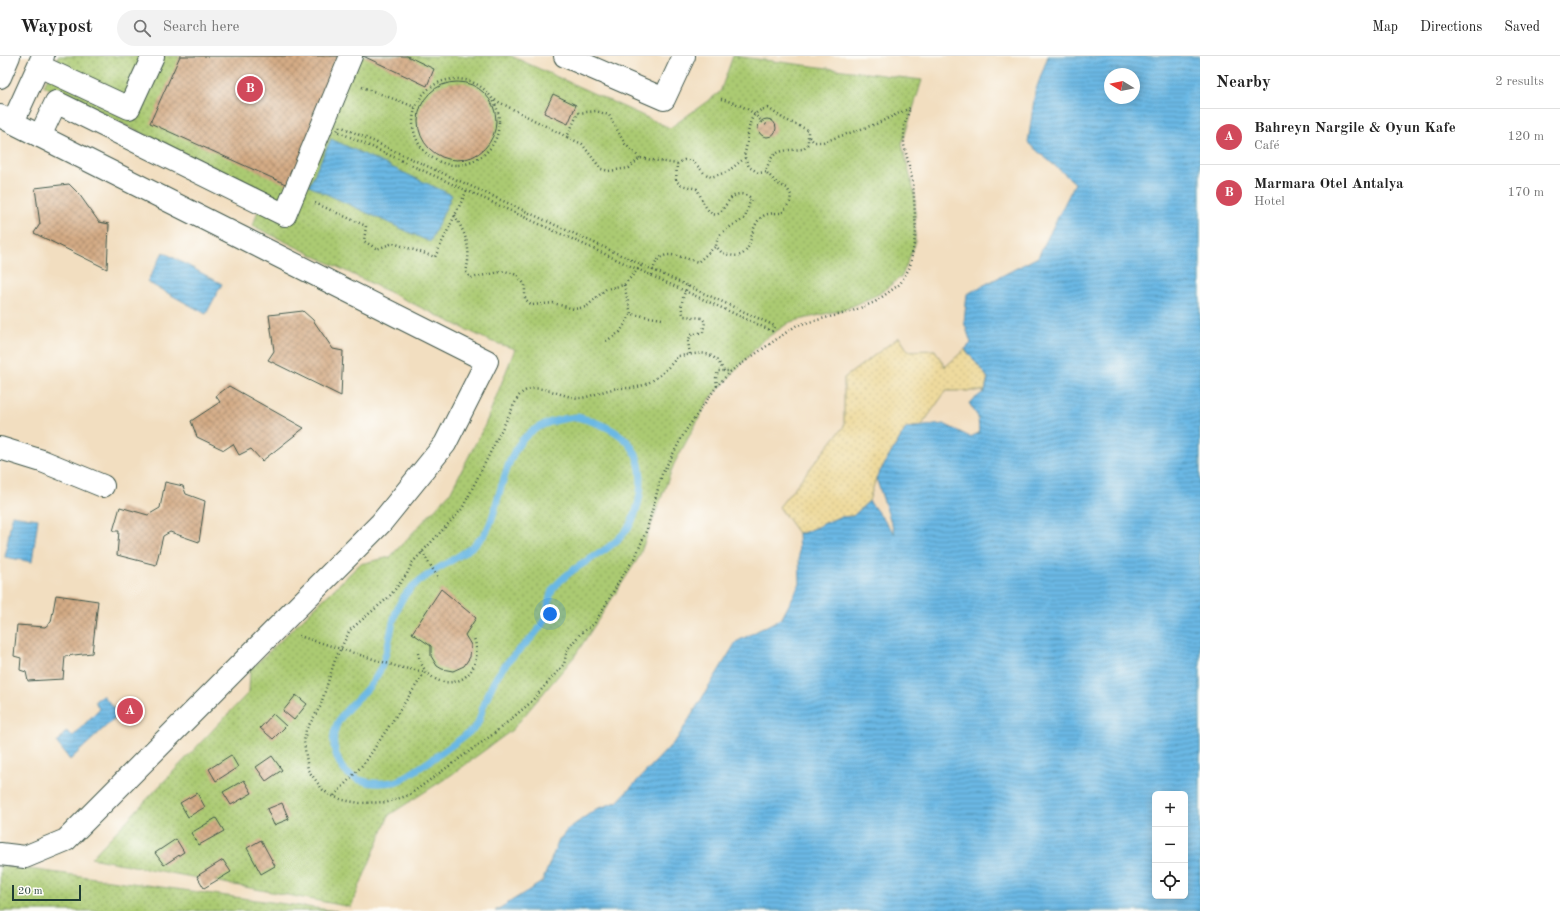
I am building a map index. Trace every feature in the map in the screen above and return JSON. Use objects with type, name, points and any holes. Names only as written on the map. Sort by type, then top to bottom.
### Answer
[{"type":"street","points":[[0,77],[10,56]]},
{"type":"street","points":[[0,854],[24,857],[66,840],[381,523],[445,444],[487,361],[6,119],[41,61],[129,108],[153,56]]},
{"type":"street","points":[[40,136],[56,102],[285,215],[351,56]]},
{"type":"street","points":[[566,56],[664,99],[684,56]]},
{"type":"street","points":[[0,448],[42,462],[103,486]]},
{"type":"path","points":[[452,78],[465,79],[476,83],[486,90],[494,100],[498,111],[499,124],[497,136],[491,147],[483,156],[472,162],[460,165],[448,164],[436,160],[426,153],[414,132],[413,120],[415,108],[421,97],[430,87],[440,81],[452,78]]},
{"type":"path","points":[[356,85],[415,108]]},
{"type":"path","points":[[721,99],[735,103],[754,114],[760,121],[767,125]]},
{"type":"path","points":[[494,100],[582,144],[601,169],[609,171],[629,168],[640,158]]},
{"type":"path","points":[[768,108],[784,119],[808,130],[808,144],[803,149],[783,150],[773,155],[768,163],[766,172],[759,173],[753,171],[749,167],[745,158],[749,123],[754,114],[760,109],[768,108]]},
{"type":"path","points":[[724,371],[718,360],[709,354],[678,356],[670,367],[652,380],[637,387],[614,388],[581,398],[533,388],[523,391],[518,397],[462,509],[412,563],[407,574],[389,597],[350,630],[340,649],[320,707],[306,730],[304,742],[308,770],[323,790],[334,796],[360,803],[388,802],[409,795],[492,735],[529,704],[564,664],[567,650],[571,645],[580,634],[594,624],[621,577],[635,558],[648,529],[662,474],[686,430],[717,386],[731,371],[797,325],[850,312],[875,302],[900,284],[910,267],[916,232],[913,182],[904,145],[904,126],[910,108],[876,124],[823,142],[814,142],[808,136]]},
{"type":"path","points":[[568,137],[578,114],[596,111],[609,116],[625,144],[640,158],[677,164],[684,160],[693,161],[704,173],[711,177],[727,172],[745,158]]},
{"type":"path","points":[[340,126],[642,265],[774,326],[772,331],[337,131],[340,126]]},
{"type":"path","points":[[652,275],[652,270],[661,258],[667,255],[678,254],[698,262],[716,246],[717,238],[725,229],[745,218],[751,198],[744,194],[735,194],[731,197],[724,209],[719,213],[713,214],[709,212],[697,189],[681,185],[676,181],[677,164]]},
{"type":"path","points":[[716,246],[722,253],[729,256],[744,254],[759,220],[764,215],[782,213],[790,202],[791,195],[787,188],[778,184],[766,172]]},
{"type":"path","points":[[312,201],[366,226],[364,241],[377,249],[393,243],[435,256],[467,190]]},
{"type":"path","points":[[455,214],[469,246],[470,257],[466,272],[471,278],[506,272],[516,275],[525,285],[525,299],[532,305],[553,303],[574,309],[586,307],[606,289],[624,285],[642,265]]},
{"type":"path","points":[[606,341],[620,332],[631,314],[624,285]]},
{"type":"path","points":[[688,286],[685,291],[681,311],[684,316],[702,318],[705,322],[703,332],[691,335],[688,341],[690,355]]},
{"type":"path","points":[[631,314],[662,319]]},
{"type":"path","points":[[717,386],[716,378],[718,371],[731,371]]},
{"type":"path","points":[[422,552],[439,579]]},
{"type":"path","points":[[276,629],[399,667],[425,672]]},
{"type":"path","points":[[418,653],[420,663],[425,672],[435,680],[447,683],[460,680],[470,673],[476,662],[478,650],[474,638]]},
{"type":"path","points":[[334,796],[366,761],[425,672]]},
{"type":"green space","points":[[58,56],[511,56],[670,128],[720,92],[733,56],[922,80],[902,144],[915,196],[915,244],[902,276],[879,294],[846,309],[790,322],[762,341],[709,400],[674,464],[639,557],[574,657],[512,730],[451,775],[389,815],[351,907],[91,858],[249,692],[250,670],[360,564],[390,557],[450,493],[485,425],[515,349],[490,341],[253,226],[264,192],[44,86]]},
{"type":"green space","points":[[0,865],[337,911],[0,911]]},
{"type":"sand","points":[[899,337],[908,351],[935,350],[945,367],[965,349],[988,378],[985,391],[946,391],[921,426],[906,428],[876,478],[869,501],[853,516],[839,517],[803,533],[798,533],[779,507],[844,426],[844,378]]},
{"type":"water","points":[[1048,56],[1200,56],[1200,911],[495,911],[542,882],[559,840],[568,829],[596,809],[617,802],[677,739],[736,642],[782,618],[800,583],[798,533],[803,533],[839,517],[853,516],[869,501],[895,534],[876,478],[906,428],[944,424],[970,437],[979,433],[978,417],[969,403],[985,391],[988,378],[965,349],[971,343],[964,322],[967,294],[1038,257],[1075,183],[1028,143],[1035,92]]},
{"type":"water","points":[[331,139],[452,195],[430,242],[309,186]]},
{"type":"water","points":[[163,252],[222,284],[206,314],[147,282]]},
{"type":"water","points":[[12,515],[38,519],[32,562],[5,557]]},
{"type":"water","points":[[103,695],[119,714],[70,760],[57,743],[66,731],[73,736],[99,709],[95,701]]},
{"type":"building","points":[[180,56],[349,56],[290,186],[150,123]]},
{"type":"building","points":[[363,56],[407,56],[434,69],[427,86]]},
{"type":"building","points":[[457,82],[472,85],[484,94],[493,106],[496,121],[493,136],[484,148],[472,157],[457,160],[442,157],[430,148],[421,136],[418,121],[421,106],[430,94],[442,85]]},
{"type":"building","points":[[553,94],[576,105],[568,124],[544,113]]},
{"type":"building","points":[[763,119],[771,119],[776,124],[774,135],[771,137],[763,137],[758,132],[758,124]]},
{"type":"building","points":[[69,184],[79,194],[99,222],[109,224],[107,269],[34,233],[40,224],[35,188]]},
{"type":"building","points":[[303,311],[313,320],[333,349],[343,351],[341,396],[268,360],[274,351],[269,315]]},
{"type":"building","points":[[229,386],[304,428],[262,461],[251,449],[239,455],[233,444],[224,450],[197,437],[191,421],[220,402],[216,396]]},
{"type":"building","points":[[165,482],[183,486],[186,494],[205,501],[199,542],[170,532],[163,536],[156,565],[117,555],[119,531],[113,531],[120,507],[148,515],[160,508]]},
{"type":"building","points":[[441,589],[476,618],[465,635],[471,645],[470,657],[464,666],[453,671],[442,669],[437,666],[431,656],[431,646],[412,633]]},
{"type":"building","points":[[56,595],[98,601],[92,653],[65,656],[63,679],[28,681],[26,672],[20,670],[21,658],[14,656],[17,625],[45,627],[51,622]]},
{"type":"building","points":[[296,695],[307,704],[294,720],[283,711]]},
{"type":"building","points":[[273,714],[286,726],[273,739],[260,728]]},
{"type":"building","points":[[231,755],[238,767],[216,781],[209,769]]},
{"type":"building","points":[[272,756],[282,770],[266,781],[256,767]]},
{"type":"building","points":[[244,780],[252,793],[231,805],[223,792]]},
{"type":"building","points":[[197,793],[205,807],[188,817],[180,803]]},
{"type":"building","points":[[282,803],[289,819],[274,825],[267,809]]},
{"type":"building","points":[[216,818],[224,831],[199,845],[191,833]]},
{"type":"building","points":[[176,839],[184,852],[164,865],[155,853]]},
{"type":"building","points":[[261,840],[275,866],[261,874],[247,848]]},
{"type":"building","points":[[223,860],[231,872],[204,888],[197,876]]},
{"type":"waterway","points":[[577,417],[593,421],[618,434],[634,451],[639,463],[641,477],[640,494],[635,514],[628,528],[608,548],[569,573],[553,589],[550,596],[548,612],[541,626],[507,662],[499,674],[488,694],[477,725],[472,730],[425,764],[395,782],[371,783],[359,780],[344,771],[335,749],[334,735],[337,723],[372,682],[380,670],[387,649],[394,617],[403,598],[419,581],[458,557],[484,535],[492,519],[502,483],[513,454],[520,442],[542,425],[557,420],[577,417]]},
{"type":"place","name":"Marmara Otel Antalya","points":[[250,89]]},
{"type":"place","name":"Bahreyn Nargile & Oyun Kafe","points":[[130,711]]}]
